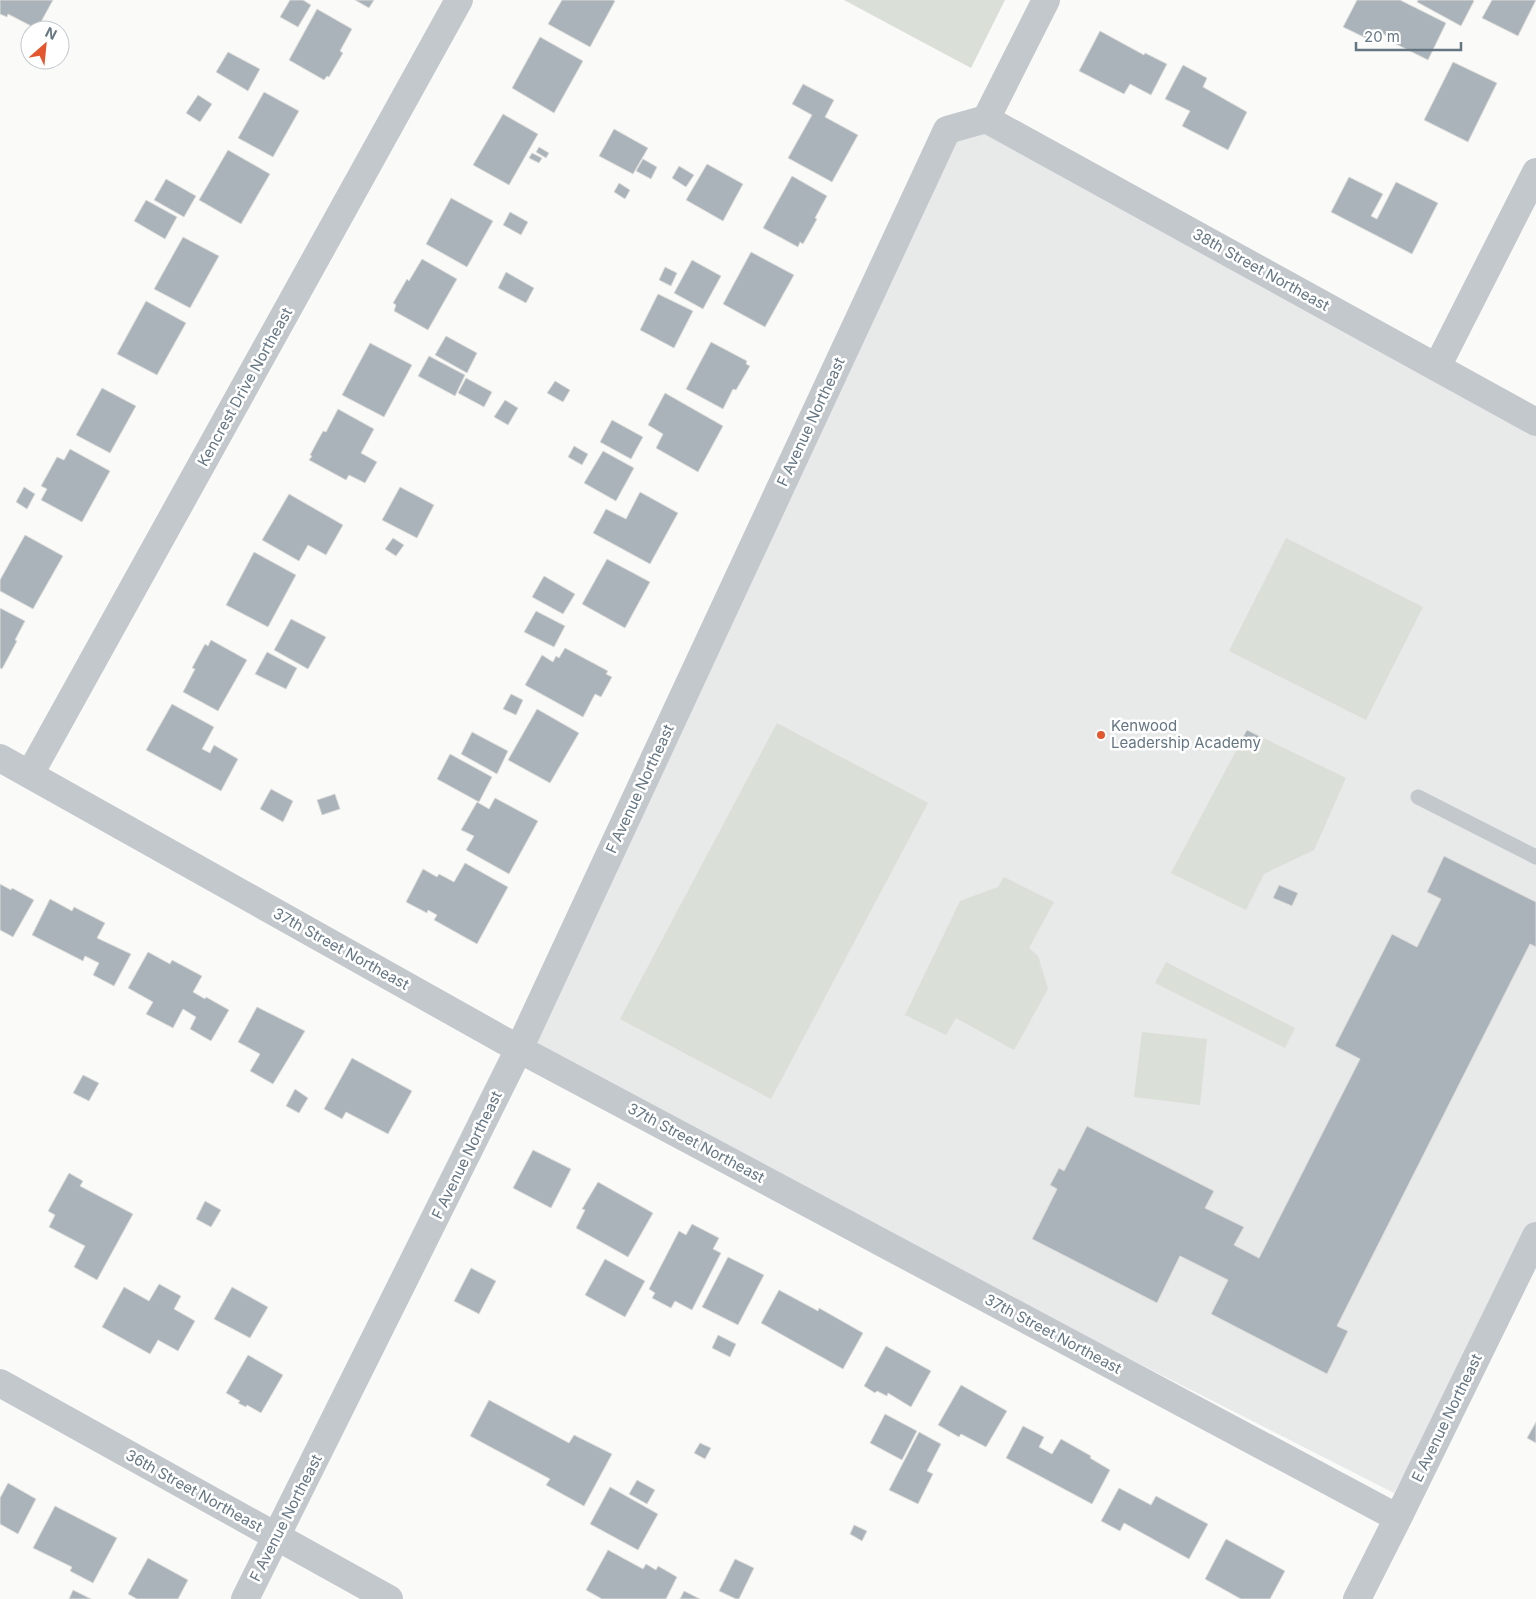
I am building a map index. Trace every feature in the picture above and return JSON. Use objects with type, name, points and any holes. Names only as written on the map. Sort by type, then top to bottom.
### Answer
[{"type":"street","name":"Kencrest Drive Northeast","points":[[30,774],[460,0]]},
{"type":"street","points":[[986,119],[1046,0]]},
{"type":"street","name":"38th Street Northeast","points":[[986,119],[1536,422]]},
{"type":"street","name":"F Avenue Northeast","points":[[245,1599],[519,1049],[947,130],[986,119]]},
{"type":"street","points":[[1437,367],[1536,172]]},
{"type":"street","name":"37th Street Northeast","points":[[0,758],[519,1049],[1398,1518]]},
{"type":"street","name":"E Avenue Northeast","points":[[1356,1599],[1398,1518],[1536,1236]]},
{"type":"street","name":"36th Street Northeast","points":[[0,1383],[389,1599]]},
{"type":"lane","points":[[1418,797],[1536,857]]},
{"type":"shaded area","points":[[844,0],[1005,0],[971,68]]},
{"type":"shaded area","name":"Kenwood Leadership Academy","points":[[986,119],[1536,422],[1536,1235],[1394,1493],[519,1049],[947,130]]},
{"type":"shaded area","points":[[1286,538],[1423,607],[1366,720],[1229,651]]},
{"type":"shaded area","points":[[777,723],[928,803],[771,1099],[620,1019]]},
{"type":"shaded area","points":[[1247,730],[1346,778],[1314,850],[1264,874],[1246,910],[1171,873]]},
{"type":"shaded area","points":[[1004,877],[1054,902],[1029,948],[1038,956],[1048,989],[1014,1050],[956,1018],[946,1035],[905,1015],[960,901],[998,887]]},
{"type":"shaded area","points":[[1166,962],[1295,1028],[1285,1048],[1155,983]]},
{"type":"shaded area","points":[[1142,1032],[1207,1039],[1200,1105],[1134,1097]]},
{"type":"building","points":[[0,0],[53,0],[42,20],[20,20],[8,14],[7,17],[0,14]]},
{"type":"building","points":[[290,0],[303,0],[311,5],[298,27],[280,17]]},
{"type":"building","points":[[355,0],[374,0],[369,8]]},
{"type":"building","points":[[562,0],[615,1],[590,47],[548,24]]},
{"type":"building","points":[[1357,0],[1400,0],[1446,23],[1428,60],[1392,42],[1393,39],[1373,29],[1368,39],[1343,27]]},
{"type":"building","points":[[1418,0],[1474,1],[1461,26],[1417,2]]},
{"type":"building","points":[[1492,0],[1536,0],[1518,36],[1482,18]]},
{"type":"building","points":[[317,9],[352,29],[340,51],[343,53],[329,77],[327,76],[324,80],[289,60]]},
{"type":"building","points":[[1100,31],[1144,55],[1145,53],[1167,64],[1151,95],[1130,84],[1124,94],[1079,71]]},
{"type":"building","points":[[540,37],[583,61],[554,113],[512,88]]},
{"type":"building","points":[[228,52],[260,69],[248,91],[216,72]]},
{"type":"building","points":[[1453,62],[1497,83],[1468,142],[1424,120]]},
{"type":"building","points":[[1183,65],[1207,78],[1203,87],[1247,112],[1228,150],[1182,126],[1190,111],[1165,99]]},
{"type":"building","points":[[803,84],[834,100],[825,117],[858,135],[832,182],[788,158],[812,115],[792,104]]},
{"type":"building","points":[[264,92],[299,111],[273,157],[238,138]]},
{"type":"building","points":[[198,95],[212,104],[200,122],[186,113]]},
{"type":"building","points":[[503,114],[538,134],[509,185],[473,165]]},
{"type":"building","points":[[614,129],[648,148],[633,174],[599,156]]},
{"type":"building","points":[[539,147],[549,153],[546,158],[536,152]]},
{"type":"building","points":[[228,150],[270,174],[241,224],[199,200]]},
{"type":"building","points":[[532,153],[542,158],[539,163],[529,158]]},
{"type":"building","points":[[643,159],[657,167],[651,179],[636,171]]},
{"type":"building","points":[[707,164],[743,184],[723,221],[686,200]]},
{"type":"building","points":[[679,166],[694,175],[686,187],[672,178]]},
{"type":"building","points":[[792,176],[827,196],[803,244],[800,242],[798,247],[763,228]]},
{"type":"building","points":[[1349,177],[1383,194],[1371,216],[1377,219],[1396,182],[1438,203],[1412,254],[1331,212]]},
{"type":"building","points":[[166,179],[196,196],[184,217],[154,200]]},
{"type":"building","points":[[619,183],[630,190],[625,199],[614,192]]},
{"type":"building","points":[[451,198],[493,221],[467,267],[426,244]]},
{"type":"building","points":[[146,200],[177,217],[165,239],[134,221]]},
{"type":"building","points":[[510,212],[528,222],[521,235],[503,225]]},
{"type":"building","points":[[183,237],[219,256],[190,308],[154,289]]},
{"type":"building","points":[[751,252],[794,275],[765,327],[723,304]]},
{"type":"building","points":[[422,259],[457,279],[428,330],[394,311],[396,305],[393,303],[407,279],[409,281]]},
{"type":"building","points":[[692,260],[721,276],[703,309],[674,293]]},
{"type":"building","points":[[665,267],[677,273],[671,286],[659,280]]},
{"type":"building","points":[[506,272],[534,288],[526,303],[498,288]]},
{"type":"building","points":[[658,294],[693,311],[674,348],[640,330]]},
{"type":"building","points":[[146,301],[186,323],[157,375],[117,354]]},
{"type":"building","points":[[446,336],[477,353],[467,373],[435,355]]},
{"type":"building","points":[[711,342],[747,361],[746,364],[750,366],[736,390],[733,389],[723,409],[686,389]]},
{"type":"building","points":[[370,343],[412,365],[384,417],[342,395]]},
{"type":"building","points":[[429,356],[465,375],[455,396],[418,376]]},
{"type":"building","points":[[466,378],[492,392],[484,407],[458,393]]},
{"type":"building","points":[[555,381],[570,390],[563,402],[547,393]]},
{"type":"building","points":[[102,388],[136,406],[110,453],[76,435]]},
{"type":"building","points":[[665,393],[723,426],[698,472],[656,448],[663,434],[648,425]]},
{"type":"building","points":[[505,400],[518,408],[508,425],[494,417]]},
{"type":"building","points":[[338,409],[374,429],[361,453],[377,462],[365,483],[349,475],[346,480],[309,460],[323,431],[326,432]]},
{"type":"building","points":[[612,420],[643,437],[631,459],[600,442]]},
{"type":"building","points":[[574,446],[588,454],[582,465],[568,457]]},
{"type":"building","points":[[70,449],[110,471],[82,522],[41,500],[47,489],[41,486],[57,457],[64,460]]},
{"type":"building","points":[[603,451],[634,468],[616,501],[584,483]]},
{"type":"building","points":[[24,487],[35,494],[27,509],[16,502]]},
{"type":"building","points":[[400,487],[434,505],[417,538],[382,520]]},
{"type":"building","points":[[640,492],[678,513],[650,564],[593,533],[606,509],[626,519]]},
{"type":"building","points":[[289,494],[343,525],[326,555],[308,545],[299,561],[262,540]]},
{"type":"building","points":[[25,535],[63,556],[33,609],[0,591],[0,580]]},
{"type":"building","points":[[393,538],[404,545],[396,556],[385,549]]},
{"type":"building","points":[[254,552],[296,575],[268,627],[226,605]]},
{"type":"building","points":[[607,559],[650,582],[625,628],[582,604]]},
{"type":"building","points":[[544,576],[575,594],[563,614],[532,597]]},
{"type":"building","points":[[0,608],[25,621],[2,669],[0,668]]},
{"type":"building","points":[[536,611],[565,626],[554,647],[524,632]]},
{"type":"building","points":[[291,619],[326,637],[308,669],[274,650]]},
{"type":"building","points":[[211,640],[247,660],[218,711],[183,692],[195,669],[192,668],[205,644],[208,646]]},
{"type":"building","points":[[565,648],[608,671],[606,674],[612,677],[601,697],[595,694],[583,717],[525,685],[542,655],[553,662],[556,656],[559,658]]},
{"type":"building","points":[[267,652],[297,668],[286,689],[255,674]]},
{"type":"building","points":[[511,694],[523,700],[516,715],[503,709]]},
{"type":"building","points":[[172,704],[214,727],[202,749],[210,753],[214,745],[238,759],[221,791],[146,750]]},
{"type":"building","points":[[537,709],[579,733],[550,783],[508,760]]},
{"type":"building","points":[[1247,730],[1263,738],[1257,750],[1240,742]]},
{"type":"building","points":[[472,732],[508,751],[497,774],[461,754]]},
{"type":"building","points":[[450,754],[492,777],[479,802],[437,779]]},
{"type":"building","points":[[271,789],[293,801],[283,822],[260,809]]},
{"type":"building","points":[[335,794],[340,809],[322,815],[317,800]]},
{"type":"building","points":[[495,798],[538,821],[509,874],[466,850],[474,836],[461,830],[477,802],[489,809]]},
{"type":"building","points":[[1444,856],[1536,902],[1536,947],[1530,944],[1337,1326],[1348,1331],[1327,1374],[1211,1314],[1228,1280],[1180,1256],[1157,1303],[1032,1239],[1057,1189],[1050,1185],[1059,1168],[1064,1171],[1087,1126],[1214,1191],[1205,1208],[1244,1227],[1234,1245],[1259,1258],[1360,1059],[1335,1046],[1392,934],[1417,947],[1441,899],[1427,892]]},
{"type":"building","points":[[465,863],[508,887],[477,944],[434,920],[437,915],[428,910],[427,913],[406,902],[423,869],[437,877],[439,874],[454,882]]},
{"type":"building","points":[[0,884],[34,900],[13,937],[0,930]]},
{"type":"building","points":[[1279,885],[1298,893],[1292,906],[1273,898]]},
{"type":"building","points":[[50,899],[72,911],[74,907],[105,923],[97,938],[131,954],[114,986],[93,975],[99,963],[85,956],[83,961],[32,935]]},
{"type":"building","points":[[148,952],[170,964],[172,960],[202,976],[193,992],[229,1010],[211,1041],[190,1029],[196,1017],[183,1009],[173,1028],[146,1014],[153,1002],[128,988]]},
{"type":"building","points":[[257,1007],[305,1031],[273,1084],[250,1071],[260,1054],[238,1042]]},
{"type":"building","points":[[352,1058],[412,1091],[388,1134],[346,1112],[342,1119],[324,1109]]},
{"type":"building","points":[[83,1075],[99,1083],[89,1101],[73,1093]]},
{"type":"building","points":[[295,1089],[308,1098],[299,1113],[286,1106]]},
{"type":"building","points":[[533,1150],[571,1169],[551,1208],[513,1188]]},
{"type":"building","points":[[69,1173],[83,1181],[80,1186],[133,1214],[97,1280],[74,1267],[85,1246],[49,1227],[55,1215],[48,1211]]},
{"type":"building","points":[[598,1182],[653,1213],[628,1257],[576,1228],[585,1210],[582,1209]]},
{"type":"building","points":[[205,1201],[221,1210],[211,1227],[196,1219]]},
{"type":"building","points":[[692,1224],[719,1238],[713,1249],[721,1253],[692,1310],[675,1301],[671,1308],[652,1298],[655,1293],[649,1289],[679,1231],[686,1235]]},
{"type":"building","points":[[728,1257],[764,1275],[738,1325],[702,1307]]},
{"type":"building","points":[[605,1259],[645,1281],[625,1317],[585,1295]]},
{"type":"building","points":[[471,1268],[496,1281],[479,1314],[454,1301]]},
{"type":"building","points":[[159,1284],[181,1296],[174,1309],[195,1321],[178,1351],[158,1340],[150,1354],[102,1327],[124,1287],[149,1301]]},
{"type":"building","points":[[232,1287],[268,1307],[250,1338],[214,1319]]},
{"type":"building","points":[[779,1290],[818,1311],[819,1308],[863,1333],[843,1369],[761,1323]]},
{"type":"building","points":[[718,1335],[736,1344],[730,1357],[712,1348]]},
{"type":"building","points":[[886,1346],[931,1371],[911,1407],[888,1393],[887,1396],[877,1391],[875,1393],[864,1386]]},
{"type":"building","points":[[248,1355],[283,1375],[261,1413],[247,1405],[246,1407],[238,1403],[240,1401],[226,1393]]},
{"type":"building","points":[[961,1385],[1007,1411],[986,1447],[961,1434],[959,1437],[938,1425]]},
{"type":"building","points":[[489,1400],[569,1443],[574,1435],[612,1454],[584,1506],[546,1485],[550,1479],[470,1436]]},
{"type":"building","points":[[885,1414],[917,1431],[902,1460],[870,1443]]},
{"type":"building","points":[[1536,1422],[1536,1443],[1527,1438]]},
{"type":"building","points":[[1023,1426],[1044,1437],[1039,1447],[1052,1454],[1061,1439],[1091,1456],[1090,1458],[1110,1470],[1092,1504],[1006,1458]]},
{"type":"building","points":[[919,1432],[941,1444],[927,1471],[933,1474],[918,1504],[889,1490]]},
{"type":"building","points":[[700,1443],[711,1448],[705,1459],[694,1453]]},
{"type":"building","points":[[637,1480],[655,1490],[647,1504],[629,1494]]},
{"type":"building","points":[[8,1483],[36,1499],[18,1534],[0,1524],[0,1498]]},
{"type":"building","points":[[610,1487],[658,1514],[638,1550],[590,1524]]},
{"type":"building","points":[[1119,1488],[1151,1505],[1156,1496],[1208,1524],[1189,1559],[1124,1523],[1120,1531],[1101,1521]]},
{"type":"building","points":[[55,1506],[117,1538],[93,1583],[70,1571],[72,1567],[33,1548]]},
{"type":"building","points":[[854,1525],[867,1531],[862,1541],[850,1534]]},
{"type":"building","points":[[1226,1539],[1285,1571],[1270,1599],[1241,1599],[1205,1579]]},
{"type":"building","points":[[608,1550],[643,1569],[646,1564],[656,1570],[658,1566],[677,1577],[666,1599],[602,1599],[586,1590]]},
{"type":"building","points":[[148,1558],[188,1580],[178,1599],[137,1599],[128,1594]]},
{"type":"building","points":[[735,1559],[754,1568],[739,1599],[719,1591]]},
{"type":"building","points":[[73,1590],[91,1599],[69,1599]]},
{"type":"building","points":[[684,1591],[700,1599],[680,1599]]},
{"type":"place","name":"Kenwood Leadership Academy","points":[[1101,735]]}]
